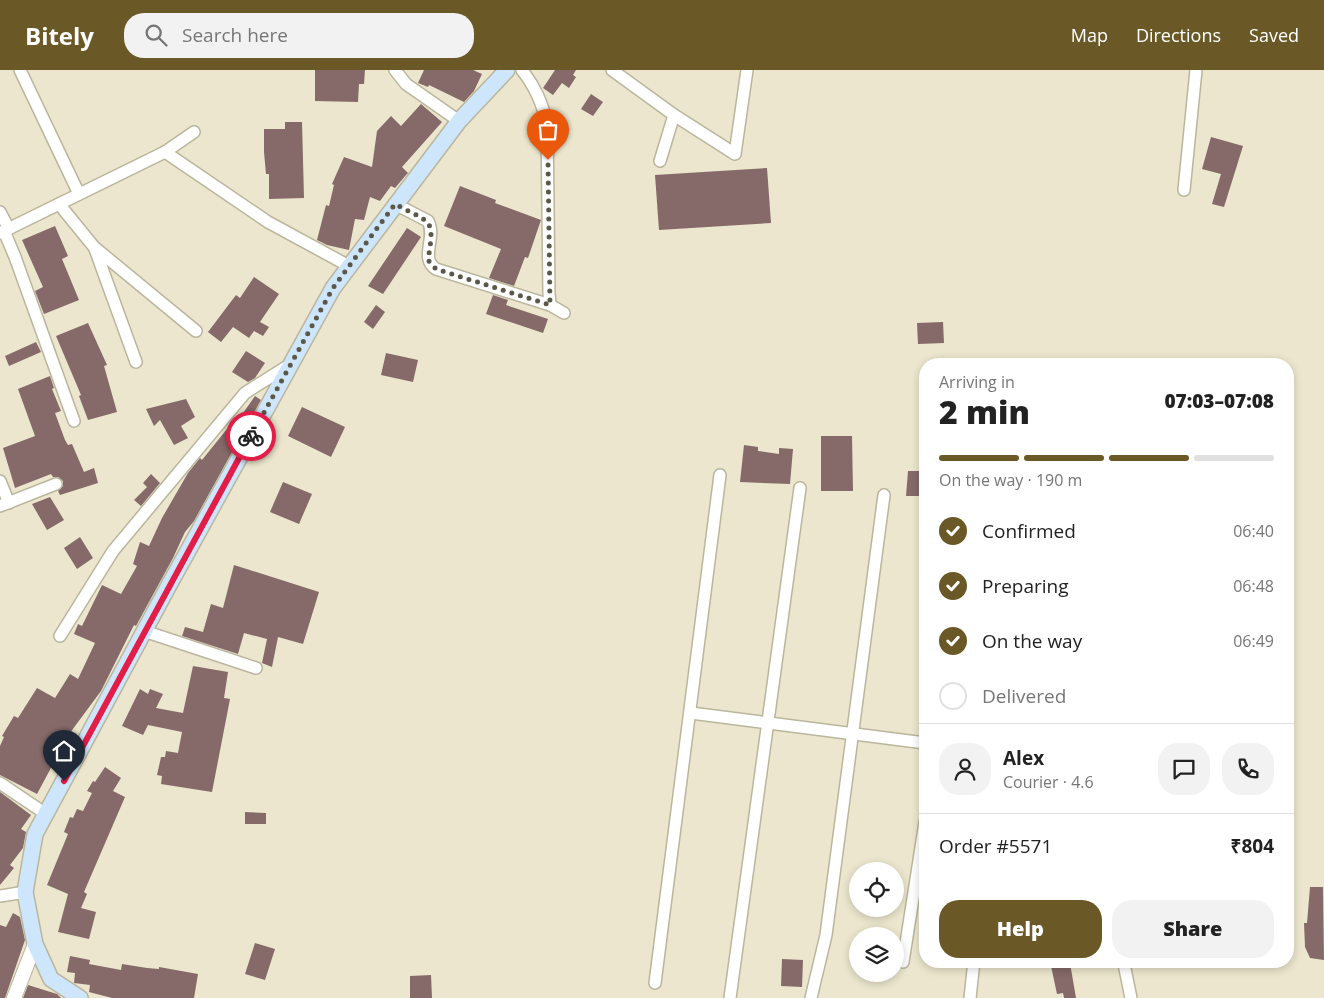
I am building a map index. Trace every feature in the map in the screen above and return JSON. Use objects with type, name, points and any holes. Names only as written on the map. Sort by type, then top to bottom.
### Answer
[{"type":"main road","points":[[80,998],[51,979],[35,944],[24,892],[35,834],[144,631],[333,288],[459,121],[507,70]]},
{"type":"street","points":[[20,70],[79,194]]},
{"type":"street","points":[[396,70],[406,84],[459,121]]},
{"type":"street","points":[[522,70],[534,86],[542,102],[547,124],[550,305]]},
{"type":"street","points":[[612,70],[674,115],[734,154],[746,70]]},
{"type":"street","points":[[1184,190],[1196,70]]},
{"type":"street","points":[[660,161],[674,115]]},
{"type":"street","points":[[4,231],[164,152],[194,132]]},
{"type":"street","points":[[164,152],[268,222],[349,266]]},
{"type":"street","points":[[59,204],[94,247],[196,331]]},
{"type":"street","points":[[395,204],[428,221],[432,232],[428,260],[436,269],[550,305],[564,313]]},
{"type":"street","points":[[0,212],[4,231],[74,421]]},
{"type":"street","points":[[94,247],[136,362]]},
{"type":"street","points":[[60,636],[113,551],[245,393],[291,363]]},
{"type":"street","points":[[655,983],[691,714],[720,475]]},
{"type":"street","points":[[0,481],[5,505],[56,484]]},
{"type":"street","points":[[730,998],[800,488]]},
{"type":"street","points":[[811,998],[826,935],[854,735],[884,494]]},
{"type":"street","points":[[144,631],[256,668]]},
{"type":"street","points":[[691,714],[919,742]]},
{"type":"street","points":[[0,783],[46,814]]},
{"type":"street","points":[[904,957],[919,882]]},
{"type":"street","points":[[0,896],[24,892]]},
{"type":"street","points":[[14,998],[35,944]]},
{"type":"street","points":[[970,998],[973,968]]},
{"type":"street","points":[[1125,968],[1131,998]]},
{"type":"building","points":[[315,70],[365,70],[364,84],[359,84],[358,102],[315,101]]},
{"type":"building","points":[[424,70],[473,70],[482,74],[474,91],[464,102],[429,85],[428,87],[418,83]]},
{"type":"building","points":[[555,70],[576,70],[573,75],[576,77],[569,88],[562,83],[553,95],[543,88]]},
{"type":"building","points":[[591,94],[603,102],[593,116],[581,109]]},
{"type":"building","points":[[421,104],[442,122],[402,167],[408,173],[395,188],[391,186],[380,201],[370,197],[364,220],[355,219],[349,250],[327,245],[317,240],[326,205],[329,206],[334,185],[332,184],[344,157],[372,167],[377,131],[391,116],[401,126]]},
{"type":"building","points":[[285,122],[302,122],[304,198],[269,199],[269,174],[266,174],[264,129],[285,129]]},
{"type":"building","points":[[1211,137],[1243,146],[1224,207],[1212,204],[1221,174],[1202,169]]},
{"type":"building","points":[[767,168],[771,223],[659,230],[655,175]]},
{"type":"building","points":[[460,186],[496,200],[495,203],[541,220],[528,258],[525,257],[514,286],[489,278],[501,249],[444,226]]},
{"type":"building","points":[[55,226],[68,256],[62,259],[79,300],[44,314],[35,291],[43,287],[22,240]]},
{"type":"building","points":[[407,228],[421,237],[383,294],[368,286]]},
{"type":"building","points":[[254,277],[279,294],[260,322],[269,327],[263,336],[254,331],[249,338],[233,327],[221,342],[208,332],[236,295],[240,298]]},
{"type":"building","points":[[493,295],[508,300],[506,305],[548,319],[543,333],[486,314]]},
{"type":"building","points":[[376,305],[385,312],[373,329],[364,322]]},
{"type":"building","points":[[943,322],[944,343],[918,344],[917,323]]},
{"type":"building","points":[[88,323],[107,365],[104,366],[117,412],[88,420],[79,396],[81,395],[56,336]]},
{"type":"building","points":[[36,342],[41,352],[9,366],[5,356]]},
{"type":"building","points":[[246,351],[265,363],[255,378],[248,382],[232,372]]},
{"type":"building","points":[[386,353],[418,360],[413,382],[381,375]]},
{"type":"building","points":[[50,376],[54,388],[52,389],[61,411],[55,413],[65,440],[68,445],[72,444],[84,472],[94,468],[98,483],[60,495],[58,491],[63,486],[63,481],[58,477],[53,477],[51,474],[15,488],[3,448],[35,436],[18,389]]},
{"type":"building","points":[[255,396],[261,400],[194,521],[185,532],[136,626],[134,625],[101,691],[64,741],[68,743],[54,767],[52,766],[37,794],[0,775],[0,746],[4,737],[2,736],[14,716],[18,718],[37,688],[55,698],[70,674],[78,679],[95,643],[74,634],[78,624],[82,626],[102,585],[121,594],[137,566],[133,564],[140,542],[149,546],[162,518],[188,473],[200,458],[202,460],[239,414],[241,416]]},
{"type":"building","points":[[186,399],[195,417],[181,426],[188,438],[174,445],[160,420],[154,426],[146,409]]},
{"type":"building","points":[[302,407],[345,427],[331,457],[288,436]]},
{"type":"building","points":[[821,436],[852,436],[853,491],[821,491]]},
{"type":"building","points":[[744,445],[758,447],[758,451],[779,454],[779,448],[793,449],[790,484],[740,482]]},
{"type":"building","points":[[908,471],[919,471],[919,496],[906,496]]},
{"type":"building","points":[[151,474],[160,483],[141,506],[134,500],[147,487],[143,483]]},
{"type":"building","points":[[283,482],[312,494],[299,524],[270,512]]},
{"type":"building","points":[[50,497],[64,520],[47,530],[32,504]]},
{"type":"building","points":[[80,537],[93,558],[77,569],[64,548]]},
{"type":"building","points":[[234,565],[319,592],[303,644],[278,637],[272,667],[262,663],[267,639],[244,633],[238,654],[182,636],[185,627],[203,632],[211,604],[223,608]]},
{"type":"building","points":[[193,666],[228,672],[224,698],[230,699],[212,792],[161,784],[162,776],[157,775],[161,757],[165,757],[166,751],[178,753],[182,732],[148,725],[143,735],[122,726],[140,689],[148,694],[150,689],[163,694],[156,708],[183,713]]},
{"type":"building","points":[[105,767],[121,778],[113,791],[125,797],[84,892],[87,894],[81,908],[96,912],[89,939],[58,932],[68,894],[47,885],[68,834],[64,832],[70,817],[73,818],[77,809],[83,811],[92,793],[87,791]]},
{"type":"building","points":[[0,792],[31,815],[21,829],[26,832],[23,848],[10,865],[14,868],[0,885]]},
{"type":"building","points":[[245,812],[266,813],[266,824],[245,824]]},
{"type":"building","points":[[1310,887],[1323,887],[1324,960],[1310,958],[1305,947],[1304,923],[1307,923]]},
{"type":"building","points":[[13,913],[20,917],[25,940],[5,998],[0,998],[0,925],[6,927]]},
{"type":"building","points":[[255,943],[275,949],[265,980],[245,974]]},
{"type":"building","points":[[70,956],[90,960],[89,964],[121,970],[122,964],[159,969],[159,967],[198,974],[194,998],[112,998],[89,992],[90,985],[74,983],[75,973],[67,972]]},
{"type":"building","points":[[782,959],[803,960],[802,987],[781,986]]},
{"type":"building","points":[[1051,968],[1071,968],[1076,998],[1064,998],[1063,993],[1057,994]]},
{"type":"building","points":[[431,975],[432,998],[410,998],[410,976]]},
{"type":"building","points":[[28,985],[57,994],[61,998],[23,998]]},
{"type":"way so far","points":[[251,436],[333,288],[395,204],[428,221],[432,232],[428,263],[436,269],[550,305],[548,160]]},
{"type":"route","points":[[64,781],[251,436]]}]
